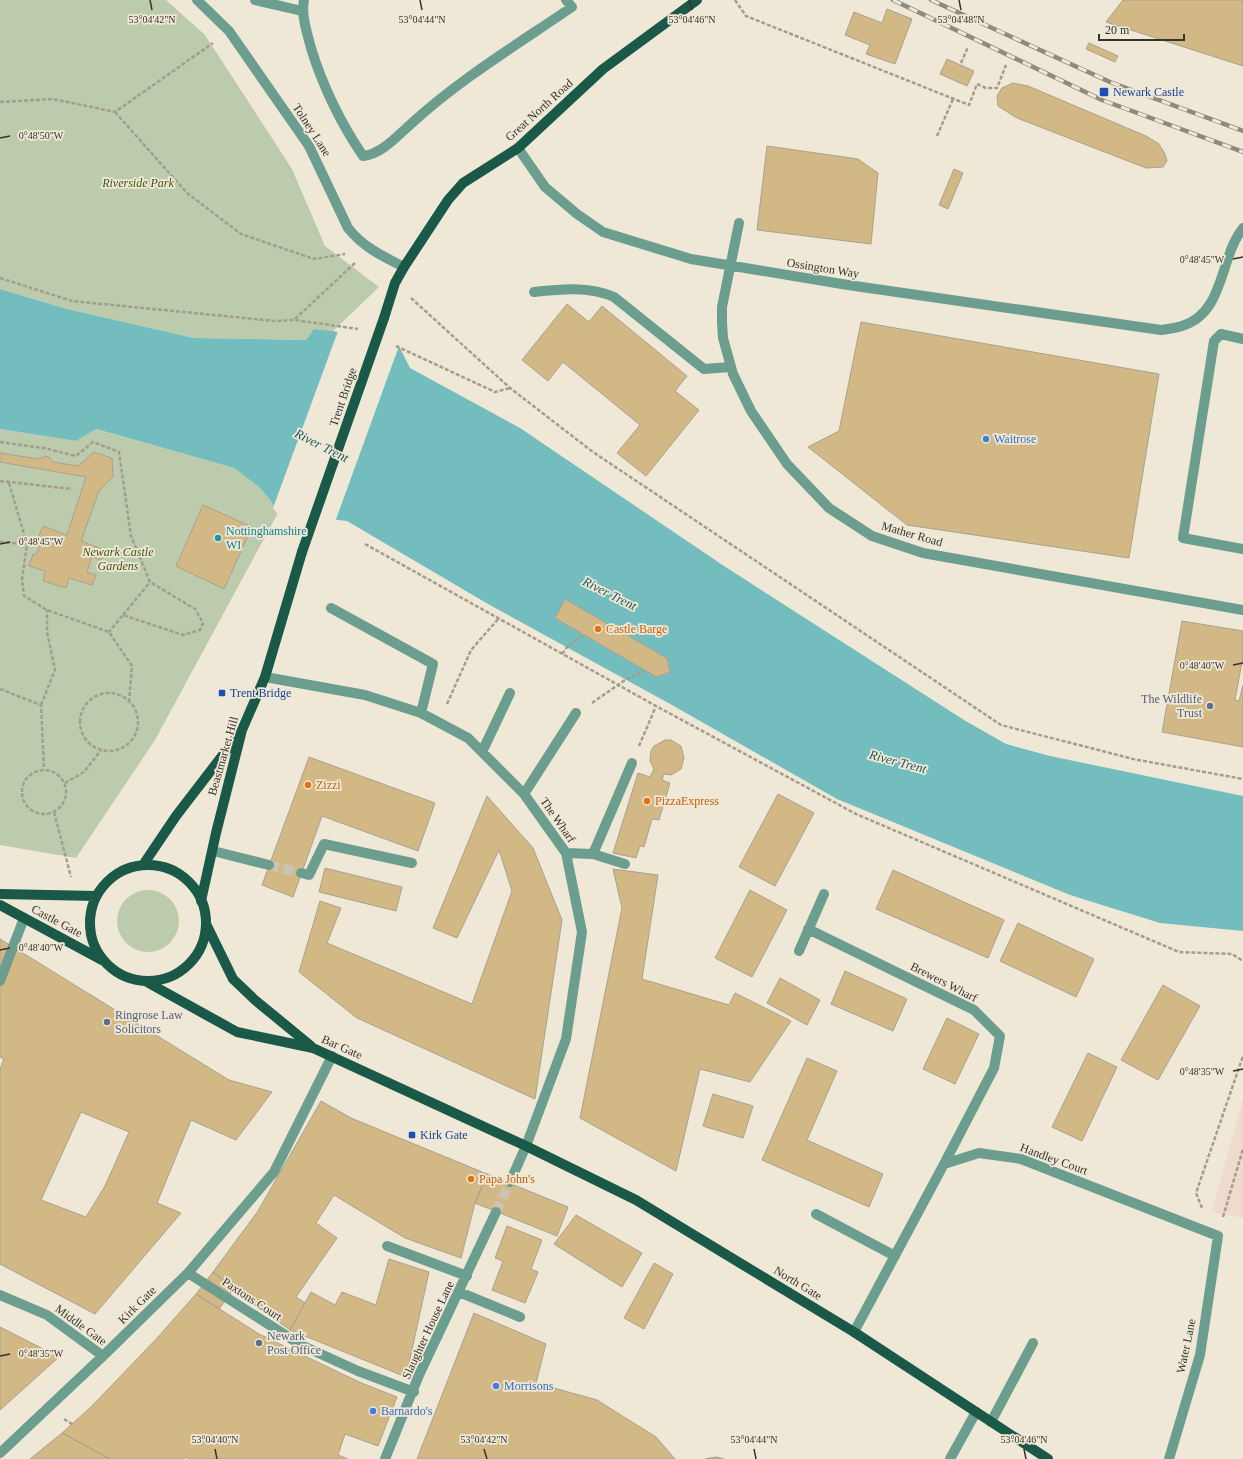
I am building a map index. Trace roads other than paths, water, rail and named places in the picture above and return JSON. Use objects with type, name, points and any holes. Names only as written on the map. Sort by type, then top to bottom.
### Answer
[{"type":"main road","name":"Great North Road","points":[[384,318],[395,283],[404,267],[448,200],[463,183],[518,148],[604,69],[697,0]]},
{"type":"main road","name":"Trent Bridge","points":[[302,552],[384,318]]},
{"type":"main road","name":"Beastmarket Hill","points":[[201,901],[216,833],[242,730],[265,677],[302,552]]},
{"type":"main road","points":[[143,865],[176,816],[242,730]]},
{"type":"main road","points":[[206,924],[203,943],[194,959],[180,972],[163,979],[145,982],[129,978],[114,971],[102,960],[94,946],[90,930],[90,912],[96,896],[106,882],[125,869],[143,865],[161,866],[178,873],[192,885],[201,901],[206,924],[233,980],[314,1048]]},
{"type":"main road","points":[[0,894],[96,896]]},
{"type":"main road","name":"Castle Gate","points":[[0,905],[102,960]]},
{"type":"main road","name":"Bar Gate","points":[[145,982],[237,1032],[314,1048],[526,1146]]},
{"type":"main road","name":"North Gate","points":[[526,1146],[636,1200],[854,1332],[1048,1459]]},
{"type":"street","name":"Tolney Lane","points":[[197,0],[229,32],[316,157],[348,228],[357,239],[369,249],[404,267]]},
{"type":"street","points":[[255,0],[302,11]]},
{"type":"street","points":[[304,0],[302,11],[321,80],[346,131],[363,156],[373,155],[436,101],[572,7],[566,0]]},
{"type":"street","name":"Ossington Way","points":[[518,148],[545,187],[577,214],[603,232],[691,259],[848,285],[1161,330],[1182,326],[1195,320],[1211,305],[1234,243],[1243,228]]},
{"type":"street","name":"Mather Road","points":[[739,223],[722,307],[722,322],[730,366],[754,416],[788,464],[829,508],[872,536],[923,553],[1243,610]]},
{"type":"street","points":[[534,292],[562,289],[600,291],[614,297],[704,369],[730,366]]},
{"type":"street","points":[[1243,339],[1221,334],[1214,341],[1183,538],[1243,549]]},
{"type":"street","points":[[331,608],[433,664],[421,713]]},
{"type":"street","name":"The Wharf","points":[[265,677],[365,695],[421,713],[468,738],[524,794],[566,853],[582,932],[566,1039],[526,1146]]},
{"type":"street","points":[[482,752],[510,693]]},
{"type":"street","points":[[524,794],[576,713]]},
{"type":"street","points":[[593,854],[632,763]]},
{"type":"street","points":[[301,873],[310,875],[324,844],[412,863]]},
{"type":"street","points":[[213,851],[269,865]]},
{"type":"street","points":[[566,853],[593,854],[625,864]]},
{"type":"street","points":[[799,951],[824,894]]},
{"type":"street","points":[[0,981],[24,918]]},
{"type":"street","name":"Brewers Wharf","points":[[808,929],[974,1010],[1000,1036],[994,1068],[944,1164]]},
{"type":"street","name":"Kirk Gate","points":[[0,1453],[188,1273],[274,1172],[332,1056]]},
{"type":"street","points":[[510,1182],[526,1146]]},
{"type":"street","name":"Handley Court","points":[[944,1164],[979,1153],[1021,1159],[1216,1235]]},
{"type":"street","points":[[854,1332],[944,1164]]},
{"type":"street","name":"Slaughter House Lane","points":[[385,1459],[414,1392],[419,1375],[496,1212]]},
{"type":"street","points":[[816,1214],[895,1256]]},
{"type":"street","name":"Water Lane","points":[[1169,1459],[1200,1355],[1216,1235]]},
{"type":"street","points":[[387,1246],[467,1276]]},
{"type":"street","name":"Paxtons Court","points":[[188,1273],[300,1345],[358,1371],[414,1392]]},
{"type":"street","points":[[459,1292],[520,1317]]},
{"type":"street","name":"Middle Gate","points":[[0,1295],[47,1315],[103,1356]]},
{"type":"street","points":[[991,1422],[1032,1343]]},
{"type":"street","points":[[950,1459],[976,1412]]},
{"type":"water","name":"River Trent","points":[[0,289],[67,309],[194,338],[306,340],[314,329],[333,331],[400,348],[410,368],[520,428],[724,566],[964,720],[1006,744],[1050,756],[1243,796],[1243,931],[1160,923],[1070,895],[837,799],[672,705],[488,604],[347,521],[278,513],[271,501],[259,487],[234,468],[96,429],[76,441],[0,429]]},
{"type":"tunnel","points":[[269,865],[301,873]]},
{"type":"tunnel","points":[[496,1212],[510,1182]]},
{"type":"railway","points":[[893,0],[1102,100],[1243,152]]},
{"type":"railway","points":[[931,0],[1110,82],[1243,131]]},
{"type":"place","name":"Newark Castle","points":[[1104,92]]},
{"type":"place","name":"Waitrose","points":[[986,439]]},
{"type":"place","name":"Nottinghamshire WI","points":[[218,538]]},
{"type":"place","name":"Castle Barge","points":[[598,629]]},
{"type":"place","name":"Trent Bridge","points":[[222,693]]},
{"type":"place","name":"The Wildlife Trust","points":[[1210,706]]},
{"type":"place","name":"Zizzi","points":[[308,785]]},
{"type":"place","name":"PizzaExpress","points":[[647,801]]},
{"type":"place","name":"Ringrose Law Solicitors","points":[[107,1022]]},
{"type":"place","name":"Kirk Gate","points":[[412,1135]]},
{"type":"place","name":"Papa John's","points":[[471,1179]]},
{"type":"place","name":"Newark Post Office","points":[[259,1343]]},
{"type":"place","name":"Morrisons","points":[[496,1386]]},
{"type":"place","name":"Barnardo's","points":[[373,1411]]},
{"type":"park label","name":"Riverside Park","points":[[138,183]]},
{"type":"park label","name":"Newark Castle Gardens","points":[[118,559]]}]
